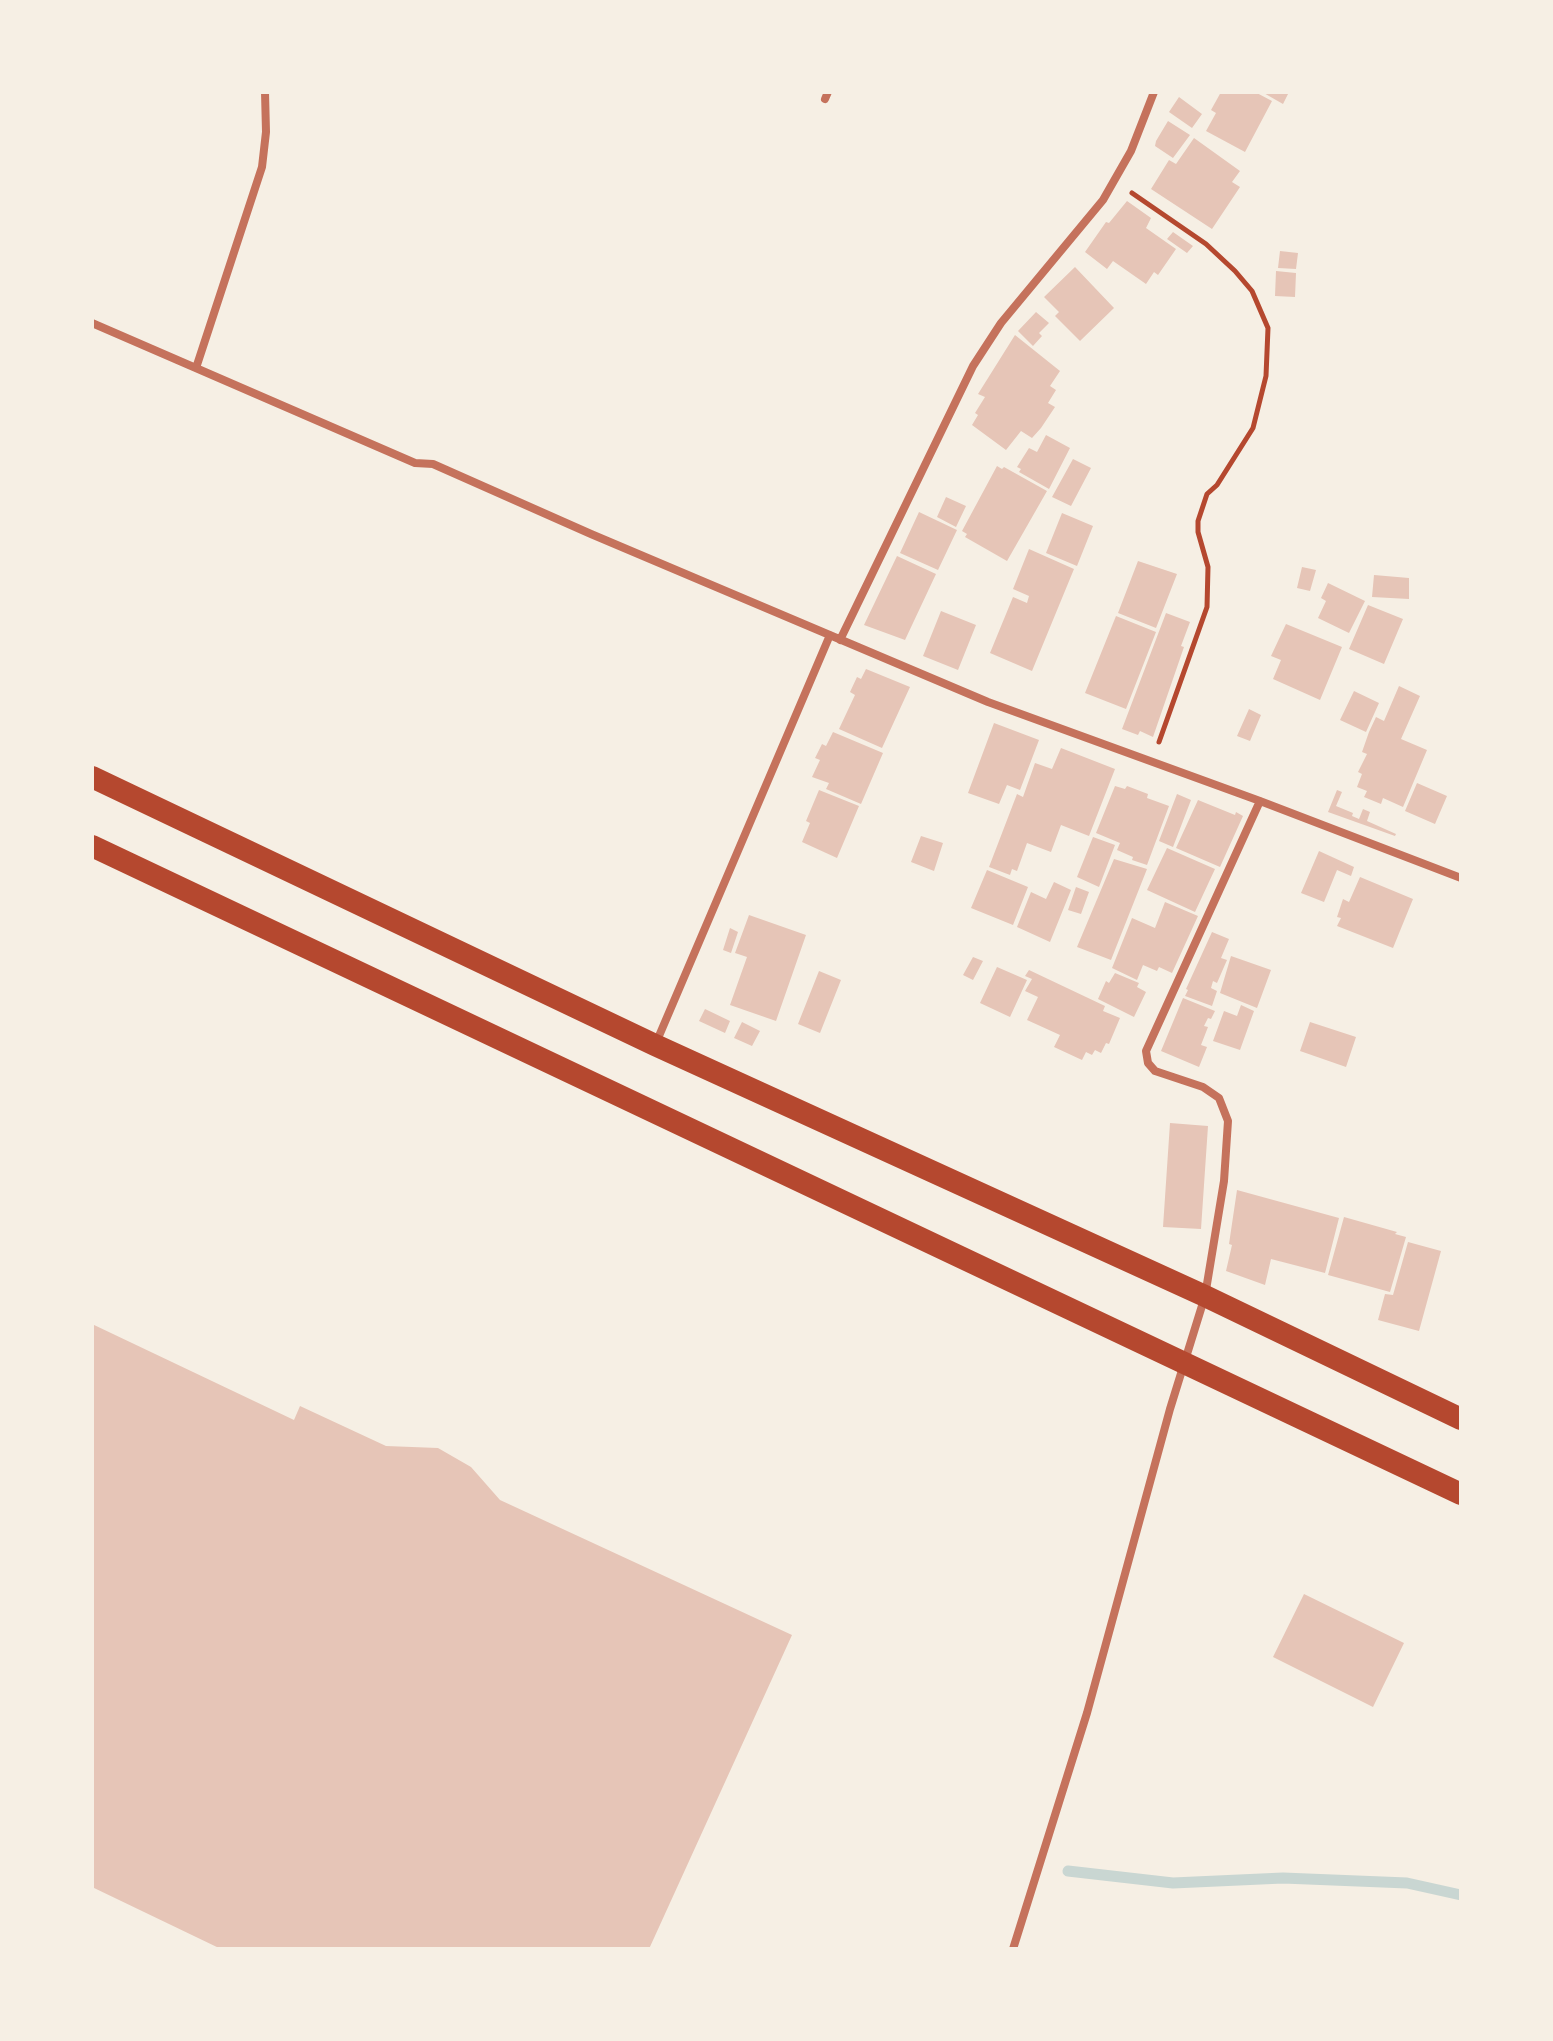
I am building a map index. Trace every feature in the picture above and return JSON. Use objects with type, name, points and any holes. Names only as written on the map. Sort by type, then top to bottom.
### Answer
[{"type":"highway","points":[[92,777],[655,1045],[1205,1296],[1461,1419]]},
{"type":"highway","points":[[92,846],[1461,1494]]},
{"type":"street","points":[[196,368],[262,167],[265,92]]},
{"type":"street","points":[[840,640],[973,366],[1001,323],[1103,200],[1131,151],[1154,92]]},
{"type":"street","points":[[92,323],[415,463],[433,464],[988,702],[1461,878]]},
{"type":"street","points":[[655,1045],[830,635]]},
{"type":"street","points":[[1013,1949],[1087,1713],[1170,1409],[1205,1296],[1224,1181],[1228,1121],[1214,1093],[1155,1071],[1145,1057],[1260,801]]},
{"type":"path","points":[[1115,181],[1206,244],[1235,271],[1252,291],[1268,328],[1266,376],[1253,428],[1217,485],[1207,494],[1198,521],[1208,567],[1207,607],[1152,763]]},
{"type":"building","points":[[1221,92],[1255,92],[1272,101],[1245,152],[1206,131],[1216,113],[1211,110]]},
{"type":"building","points":[[1262,92],[1289,92],[1283,104]]},
{"type":"building","points":[[1179,97],[1202,114],[1192,128],[1169,112]]},
{"type":"building","points":[[1168,121],[1190,135],[1173,158],[1155,146]]},
{"type":"building","points":[[1194,138],[1240,171],[1232,182],[1240,187],[1212,229],[1151,189],[1169,160],[1176,164]]},
{"type":"building","points":[[1127,201],[1151,218],[1146,228],[1176,249],[1158,275],[1154,272],[1146,284],[1113,261],[1107,269],[1085,252],[1106,222],[1109,223]]},
{"type":"building","points":[[1173,232],[1193,246],[1187,253],[1167,239]]},
{"type":"building","points":[[1280,251],[1298,253],[1296,269],[1278,268]]},
{"type":"building","points":[[1075,267],[1114,308],[1080,341],[1055,316],[1059,312],[1044,297]]},
{"type":"building","points":[[1276,271],[1296,273],[1295,297],[1275,296]]},
{"type":"building","points":[[1036,312],[1049,323],[1039,333],[1042,336],[1033,346],[1018,331]]},
{"type":"building","points":[[1015,335],[1060,371],[1050,386],[1056,390],[1048,403],[1055,407],[1041,428],[1032,438],[1021,431],[1006,450],[972,425],[985,397],[978,394]]},
{"type":"building","points":[[1046,435],[1070,448],[1049,489],[1019,472],[1021,469],[1017,467],[1029,448],[1037,452]]},
{"type":"building","points":[[1073,459],[1091,468],[1071,506],[1052,497]]},
{"type":"building","points":[[997,466],[1047,491],[1007,561],[965,537],[967,534],[962,531]]},
{"type":"building","points":[[946,497],[966,506],[956,527],[937,517]]},
{"type":"building","points":[[919,512],[957,530],[938,570],[900,553]]},
{"type":"building","points":[[1062,513],[1093,526],[1077,566],[1046,553]]},
{"type":"building","points":[[1029,549],[1074,569],[1032,671],[990,653],[1013,597],[1027,603],[1029,596],[1013,589]]},
{"type":"building","points":[[897,556],[936,574],[905,640],[864,625]]},
{"type":"building","points":[[1138,561],[1177,574],[1156,628],[1118,613]]},
{"type":"building","points":[[1302,567],[1316,570],[1310,591],[1297,588]]},
{"type":"building","points":[[1374,575],[1409,578],[1409,599],[1372,597]]},
{"type":"building","points":[[1328,583],[1365,601],[1349,633],[1318,618],[1326,601],[1321,598]]},
{"type":"building","points":[[1368,605],[1403,619],[1384,664],[1349,649]]},
{"type":"building","points":[[941,611],[976,625],[958,670],[923,656]]},
{"type":"building","points":[[1166,613],[1190,622],[1153,737],[1140,731],[1138,735],[1122,729]]},
{"type":"building","points":[[1116,616],[1156,632],[1126,709],[1085,693]]},
{"type":"building","points":[[1286,624],[1342,647],[1320,700],[1273,679],[1281,660],[1271,656]]},
{"type":"building","points":[[866,669],[910,687],[882,748],[839,729],[855,695],[850,692],[857,677],[861,679]]},
{"type":"building","points":[[1399,686],[1420,696],[1401,739],[1427,750],[1403,807],[1383,798],[1381,804],[1364,797],[1367,791],[1357,787],[1362,774],[1358,772],[1367,754],[1362,752],[1369,732],[1376,717],[1384,721]]},
{"type":"building","points":[[1354,691],[1379,703],[1366,732],[1340,720]]},
{"type":"building","points":[[1249,709],[1261,715],[1250,741],[1237,736]]},
{"type":"building","points":[[994,723],[1039,740],[1020,790],[1007,785],[999,804],[968,793]]},
{"type":"building","points":[[833,732],[883,753],[861,804],[826,789],[829,783],[812,777],[820,760],[815,758]]},
{"type":"building","points":[[1061,748],[1115,769],[1089,836],[1061,825],[1051,852],[1027,843],[1017,871],[1012,869],[1010,875],[989,867],[1017,794],[1023,797],[1035,763],[1052,769]]},
{"type":"building","points":[[1417,783],[1447,796],[1435,824],[1405,811]]},
{"type":"building","points":[[1115,786],[1125,789],[1127,786],[1169,806],[1147,865],[1117,850],[1120,843],[1096,833]]},
{"type":"building","points":[[819,790],[859,806],[837,858],[802,842],[810,823],[806,821]]},
{"type":"building","points":[[1337,790],[1342,792],[1336,806],[1359,819],[1363,809],[1370,812],[1367,821],[1395,836],[1328,812]]},
{"type":"building","points":[[1177,794],[1191,800],[1173,847],[1159,841]]},
{"type":"building","points":[[1198,800],[1243,816],[1220,867],[1176,848]]},
{"type":"building","points":[[921,836],[943,843],[934,871],[911,862]]},
{"type":"building","points":[[1093,837],[1115,845],[1099,887],[1077,877]]},
{"type":"building","points":[[1167,848],[1215,869],[1195,912],[1147,890]]},
{"type":"building","points":[[1319,851],[1354,867],[1351,876],[1337,870],[1324,902],[1301,893]]},
{"type":"building","points":[[1114,859],[1147,869],[1111,960],[1077,947]]},
{"type":"building","points":[[987,870],[1028,887],[1013,925],[971,908]]},
{"type":"building","points":[[1360,877],[1413,899],[1393,948],[1337,926],[1343,899],[1349,902]]},
{"type":"building","points":[[1054,882],[1071,890],[1050,942],[1017,927],[1031,892],[1046,899]]},
{"type":"building","points":[[1076,887],[1089,892],[1081,914],[1068,910]]},
{"type":"building","points":[[1165,902],[1198,916],[1172,973],[1143,965],[1137,980],[1112,968],[1132,918],[1155,928]]},
{"type":"building","points":[[749,915],[806,935],[776,1021],[730,1005],[747,957],[735,953]]},
{"type":"building","points":[[730,928],[738,932],[731,953],[723,950]]},
{"type":"building","points":[[1212,932],[1229,939],[1221,958],[1227,960],[1217,983],[1213,981],[1211,988],[1217,991],[1212,1006],[1185,996]]},
{"type":"building","points":[[1231,956],[1271,970],[1257,1008],[1220,993]]},
{"type":"building","points":[[973,957],[983,961],[973,980],[963,975]]},
{"type":"building","points":[[997,967],[1027,980],[1010,1017],[980,1003]]},
{"type":"building","points":[[1029,970],[1105,1006],[1103,1011],[1120,1018],[1109,1044],[1106,1043],[1101,1053],[1095,1050],[1092,1055],[1086,1052],[1082,1060],[1054,1047],[1060,1035],[1027,1020],[1038,997],[1025,991],[1032,979],[1025,976]]},
{"type":"building","points":[[819,971],[841,980],[820,1033],[798,1024]]},
{"type":"building","points":[[1115,973],[1139,983],[1137,987],[1146,992],[1134,1017],[1098,999],[1106,981],[1109,983]]},
{"type":"building","points":[[1183,998],[1215,1011],[1204,1026],[1208,1027],[1201,1045],[1207,1047],[1199,1067],[1161,1051]]},
{"type":"building","points":[[1241,1005],[1254,1011],[1240,1050],[1213,1041],[1224,1011],[1237,1016]]},
{"type":"building","points":[[705,1009],[730,1021],[725,1033],[699,1021]]},
{"type":"building","points":[[742,1022],[760,1031],[752,1046],[734,1038]]},
{"type":"building","points":[[1310,1022],[1356,1037],[1346,1067],[1300,1051]]},
{"type":"building","points":[[1170,1123],[1208,1126],[1201,1229],[1163,1227]]},
{"type":"building","points":[[1237,1190],[1339,1218],[1325,1273],[1271,1259],[1265,1285],[1226,1271],[1232,1245],[1229,1244]]},
{"type":"building","points":[[1344,1217],[1406,1237],[1390,1292],[1328,1275]]},
{"type":"building","points":[[1408,1242],[1441,1251],[1419,1331],[1378,1320],[1385,1294],[1393,1295]]},
{"type":"building","points":[[92,1324],[294,1420],[300,1406],[386,1446],[438,1448],[471,1467],[500,1500],[792,1635],[649,1949],[221,1949],[92,1887]]},
{"type":"building","points":[[1304,1594],[1404,1643],[1373,1707],[1273,1657]]},
{"type":"waterway","points":[[1068,1871],[1173,1883],[1283,1878],[1407,1883],[1461,1895]]}]
